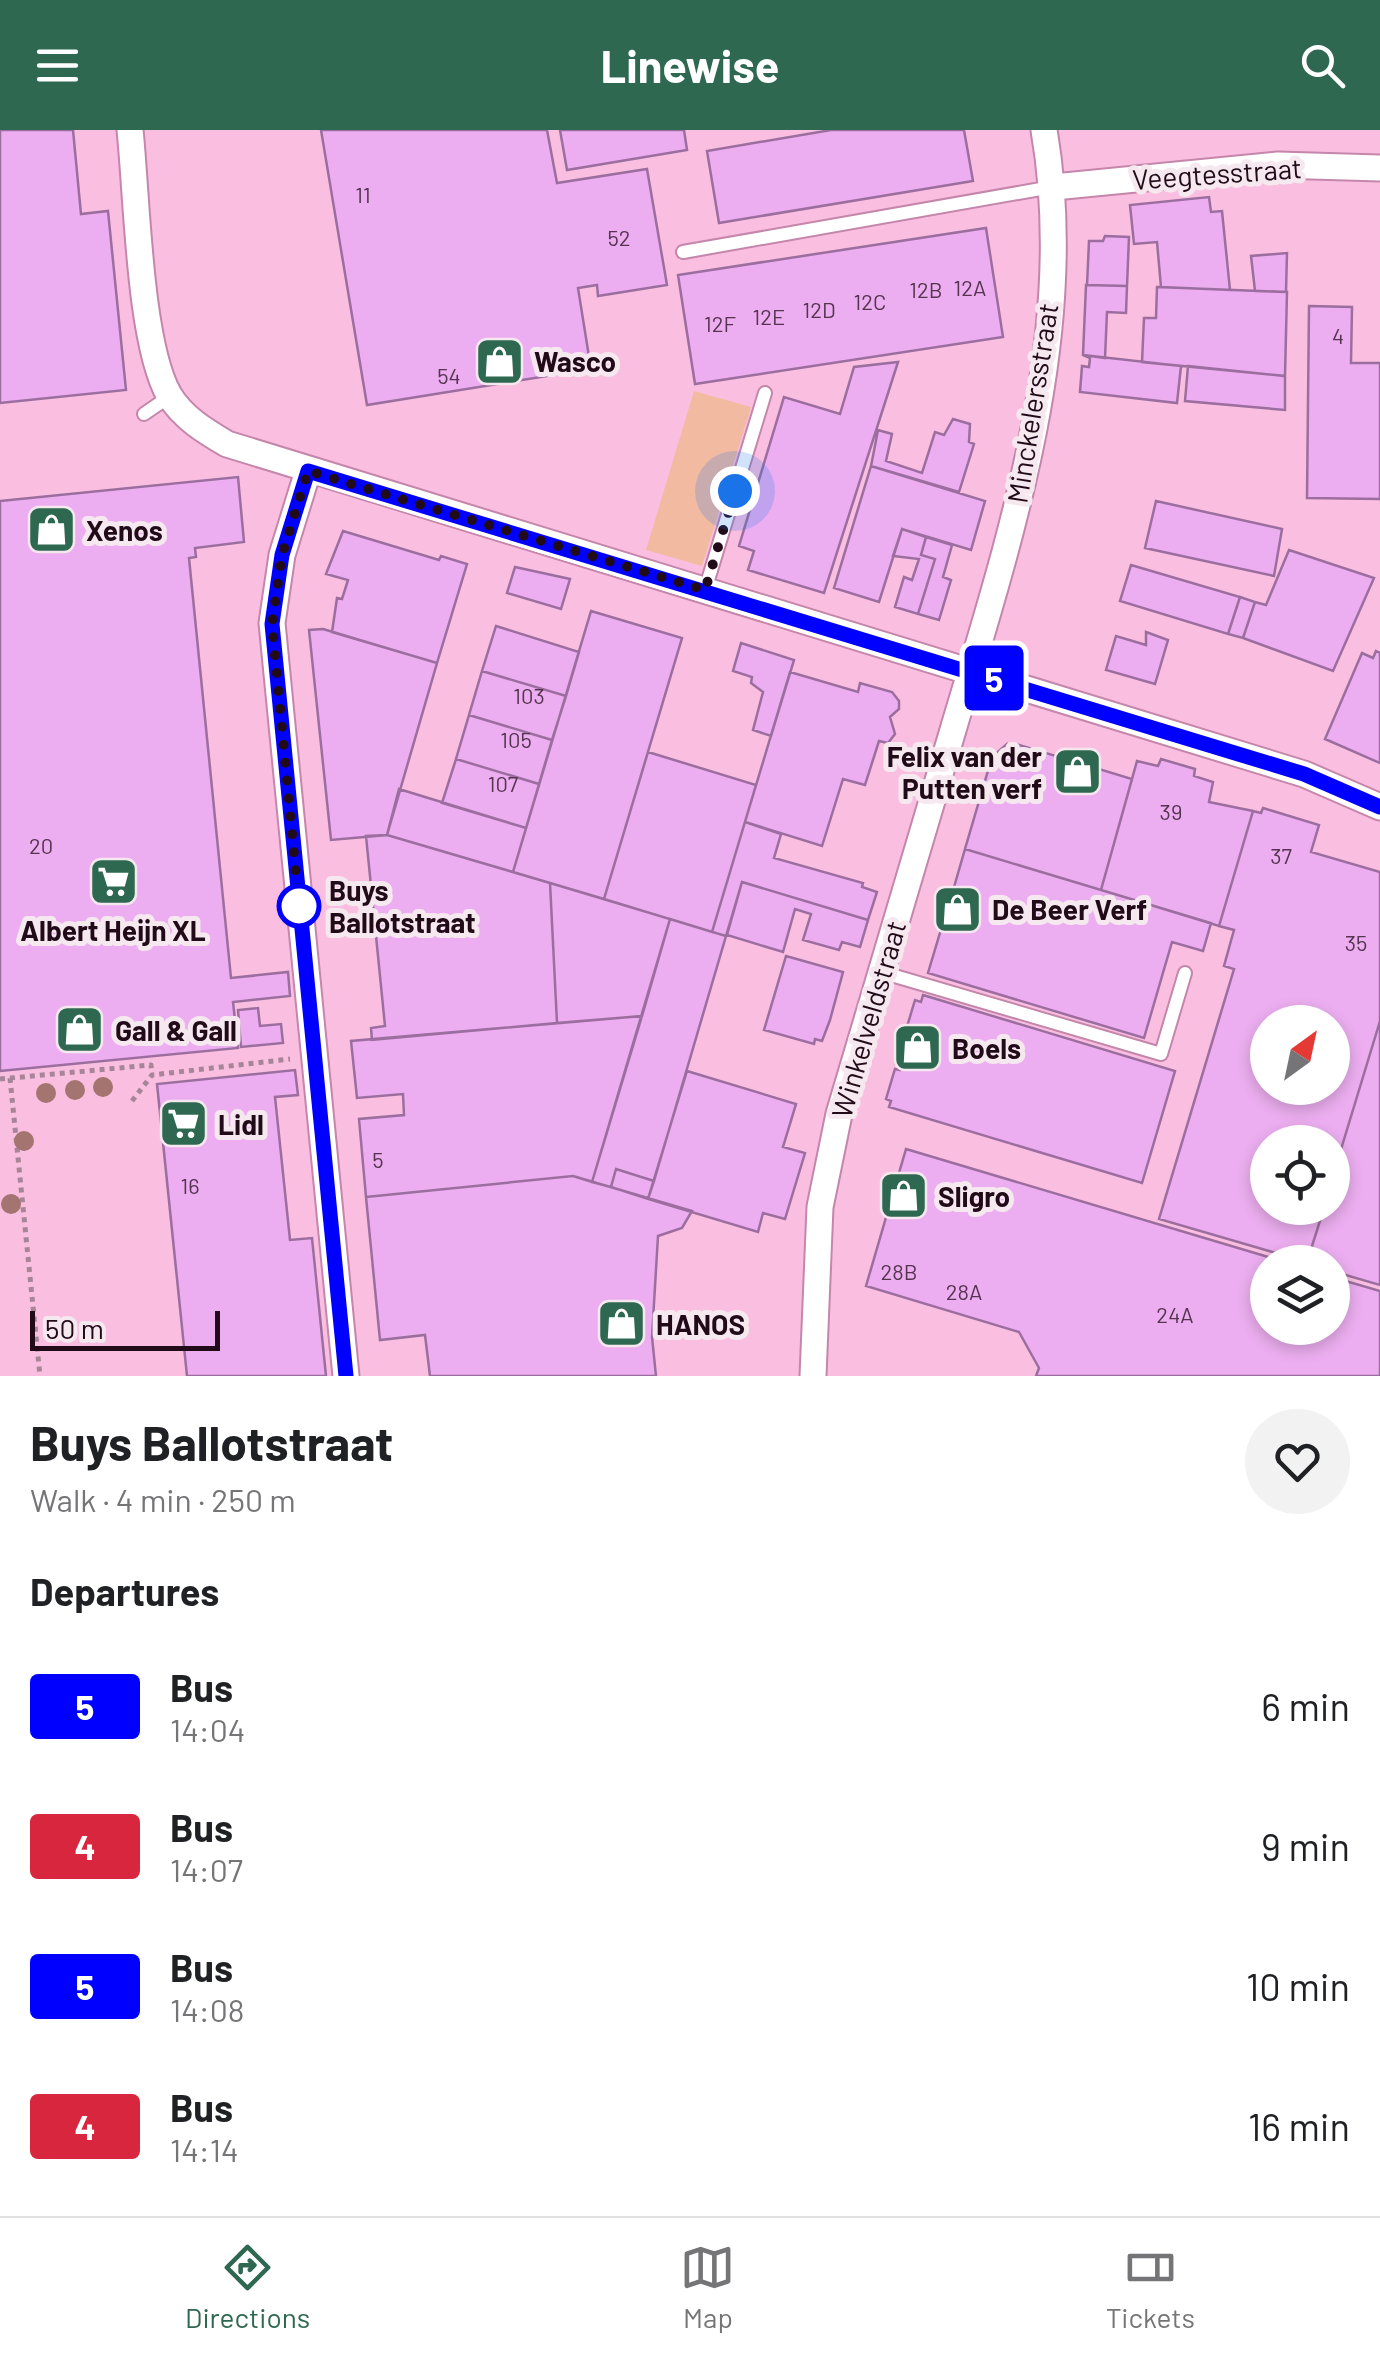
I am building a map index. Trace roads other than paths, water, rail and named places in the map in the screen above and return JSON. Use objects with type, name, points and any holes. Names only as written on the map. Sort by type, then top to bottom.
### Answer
[{"type":"street","points":[[130,130],[153,354],[170,396],[195,424],[228,444],[1304,774],[1380,807]]},
{"type":"street","name":"Minckelersstraat","points":[[970,671],[1020,496],[1048,343],[1054,186],[1044,130]]},
{"type":"street","name":"Veegtesstraat","points":[[1054,186],[1278,165],[1380,168]]},
{"type":"street","points":[[308,471],[282,555],[272,624],[346,1376]]},
{"type":"street","name":"Winkelveldstraat","points":[[813,1376],[820,1207],[838,1114],[970,671]]},
{"type":"lane","points":[[683,252],[1054,186]]},
{"type":"lane","points":[[705,590],[765,393]]},
{"type":"lane","points":[[144,414],[170,396]]},
{"type":"lane","points":[[881,972],[1161,1054],[1185,973]]},
{"type":"place","name":"Wasco","points":[[499,361]]},
{"type":"place","name":"Xenos","points":[[51,530]]},
{"type":"place","name":"Felix van der Putten verf","points":[[1077,772]]},
{"type":"place","name":"Albert Heijn XL","points":[[113,882]]},
{"type":"place","name":"Buys Ballotstraat","points":[[299,906]]},
{"type":"place","name":"De Beer Verf","points":[[957,909]]},
{"type":"place","name":"Gall & Gall","points":[[80,1030]]},
{"type":"place","name":"Boels","points":[[917,1048]]},
{"type":"place","name":"Lidl","points":[[183,1124]]},
{"type":"place","name":"Sligro","points":[[903,1196]]},
{"type":"place","name":"HANOS","points":[[621,1324]]}]
